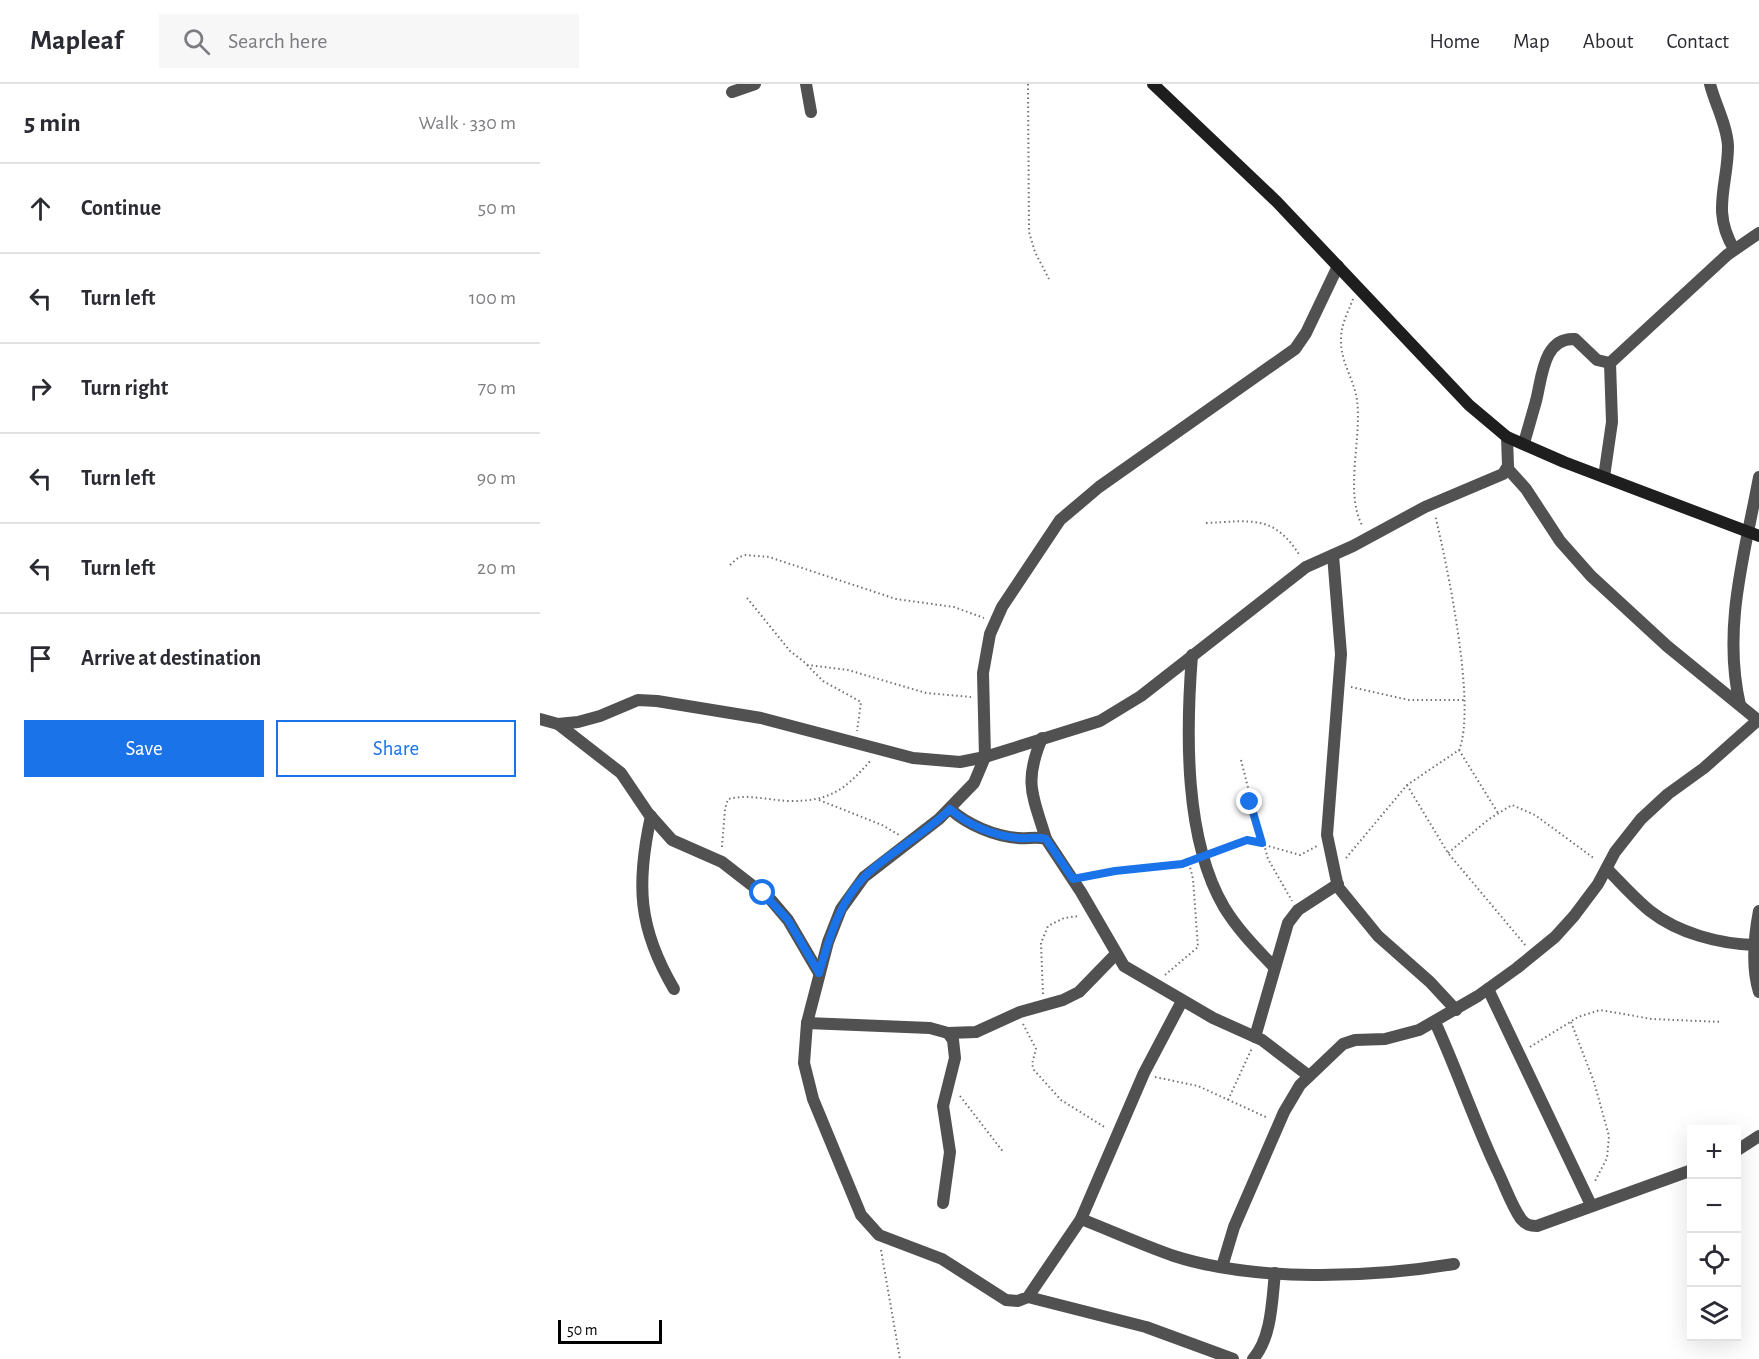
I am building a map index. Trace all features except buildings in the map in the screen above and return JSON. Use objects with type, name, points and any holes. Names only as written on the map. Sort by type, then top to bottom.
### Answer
[{"type":"street","points":[[732,92],[755,84]]},
{"type":"street","points":[[806,84],[811,112]]},
{"type":"street","points":[[1153,84],[1276,202],[1469,405],[1507,437],[1759,536]]},
{"type":"street","points":[[1710,84],[1726,132],[1728,147],[1720,211],[1725,235],[1734,249]]},
{"type":"street","points":[[1604,477],[1612,422],[1610,363],[1734,249],[1759,233]]},
{"type":"street","points":[[1182,1001],[1144,1073],[1081,1218],[1028,1298],[1018,1301],[1006,1300],[942,1260],[879,1235],[861,1215],[813,1099],[804,1063],[807,1023],[819,973],[828,942],[842,909],[864,877],[950,809],[974,783],[985,757],[983,699],[985,663],[990,634],[1002,607],[1060,520],[1074,506],[1295,349],[1306,333],[1338,266]]},
{"type":"street","points":[[1524,443],[1547,356],[1557,344],[1566,339],[1575,339],[1597,360],[1610,363]]},
{"type":"street","points":[[1222,1267],[1234,1227],[1279,1122],[1300,1085],[1343,1044],[1355,1040],[1403,1034],[1435,1022],[1488,989],[1555,937],[1574,916],[1607,869],[1615,852],[1641,819],[1668,794],[1704,768],[1759,721],[1667,646],[1591,576],[1560,541],[1526,489],[1508,469],[1507,437]]},
{"type":"street","points":[[558,724],[600,716],[638,700],[657,701],[761,718],[934,762],[960,762],[985,757],[1100,720],[1141,696],[1306,567],[1433,504],[1496,478],[1508,469]]},
{"type":"street","points":[[1740,705],[1732,653],[1739,570],[1759,477]]},
{"type":"street","points":[[1333,555],[1341,654],[1340,685],[1330,764],[1328,840],[1336,878],[1347,901],[1378,936],[1430,982],[1456,1010]]},
{"type":"street","points":[[1192,655],[1189,700],[1191,766],[1202,855],[1217,894],[1236,927],[1274,967]]},
{"type":"street","points":[[540,719],[558,724],[621,773],[651,816],[672,840],[722,862],[763,893],[781,911],[819,973]]},
{"type":"street","points":[[1042,738],[1030,778],[1033,799],[1046,839],[1073,879],[1115,955],[1124,966],[1152,985],[1275,1048],[1309,1076]]},
{"type":"street","points":[[950,809],[964,821],[997,833],[1017,838],[1046,839]]},
{"type":"street","points":[[651,816],[640,885],[650,939],[659,964],[675,989]]},
{"type":"street","points":[[1607,869],[1648,910],[1664,921],[1683,930],[1723,941],[1755,945]]},
{"type":"street","points":[[1255,1037],[1288,922],[1298,910],[1336,878]]},
{"type":"street","points":[[1759,911],[1755,945],[1755,980],[1759,992]]},
{"type":"street","points":[[807,1023],[930,1028],[948,1033],[976,1032],[1017,1013],[1079,992],[1115,955]]},
{"type":"street","points":[[1488,989],[1589,1201]]},
{"type":"street","points":[[1435,1022],[1456,1067],[1474,1121],[1522,1220],[1528,1226],[1537,1226],[1589,1201],[1687,1172]]},
{"type":"street","points":[[943,1203],[950,1152],[943,1106],[955,1048],[948,1033]]},
{"type":"street","points":[[1741,1147],[1759,1136]]},
{"type":"street","points":[[1081,1218],[1174,1256],[1222,1267],[1275,1273],[1415,1270],[1454,1264]]},
{"type":"street","points":[[1253,1359],[1263,1340],[1269,1317],[1275,1273]]},
{"type":"street","points":[[1028,1298],[1129,1322],[1233,1359]]},
{"type":"path","points":[[1028,84],[1029,232],[1035,252],[1049,279]]},
{"type":"path","points":[[1358,286],[1344,324],[1341,351],[1357,399],[1358,442],[1354,506],[1370,537]]},
{"type":"path","points":[[1433,504],[1458,635],[1464,700],[1464,728],[1460,750],[1497,813]]},
{"type":"path","points":[[1206,523],[1257,521],[1267,523],[1283,533],[1306,567]]},
{"type":"path","points":[[730,565],[739,557],[746,555],[769,557],[896,599],[954,607],[995,622]]},
{"type":"path","points":[[747,598],[790,651],[823,681],[861,702],[855,742]]},
{"type":"path","points":[[806,664],[814,668],[848,670],[926,693],[983,699]]},
{"type":"path","points":[[1340,685],[1409,700],[1464,700]]},
{"type":"path","points":[[722,862],[723,824],[728,799],[753,797],[788,801],[819,800],[835,795],[848,785],[881,749]]},
{"type":"path","points":[[1336,878],[1407,785],[1460,750]]},
{"type":"path","points":[[1241,760],[1268,859],[1298,910]]},
{"type":"path","points":[[1407,785],[1448,853],[1533,954]]},
{"type":"path","points":[[819,800],[882,825],[909,842]]},
{"type":"path","points":[[1448,853],[1497,813],[1512,805],[1564,835],[1607,869]]},
{"type":"path","points":[[1073,879],[1189,862],[1202,855],[1247,840],[1263,843],[1288,854],[1300,855],[1328,840]]},
{"type":"path","points":[[1152,985],[1198,947],[1193,879],[1189,862]]},
{"type":"path","points":[[1043,1005],[1041,943],[1048,926],[1064,918],[1093,913]]},
{"type":"path","points":[[1520,1053],[1571,1022],[1600,1010],[1653,1019],[1722,1022]]},
{"type":"path","points":[[1017,1013],[1036,1049],[1032,1064],[1034,1070],[1062,1100],[1117,1134]]},
{"type":"path","points":[[1571,1022],[1594,1082],[1609,1136],[1607,1158],[1589,1201]]},
{"type":"path","points":[[1228,1100],[1255,1037]]},
{"type":"path","points":[[1144,1073],[1198,1086],[1279,1122]]},
{"type":"path","points":[[949,1082],[1004,1153]]},
{"type":"path","points":[[879,1235],[900,1359]]},
{"type":"route","points":[[763,893],[788,920],[819,973],[828,942],[842,909],[864,877],[950,809],[964,821],[997,833],[1017,838],[1041,837],[1046,839],[1052,844],[1073,879],[1115,871],[1175,866],[1219,848],[1247,840],[1262,843],[1250,802]]}]
